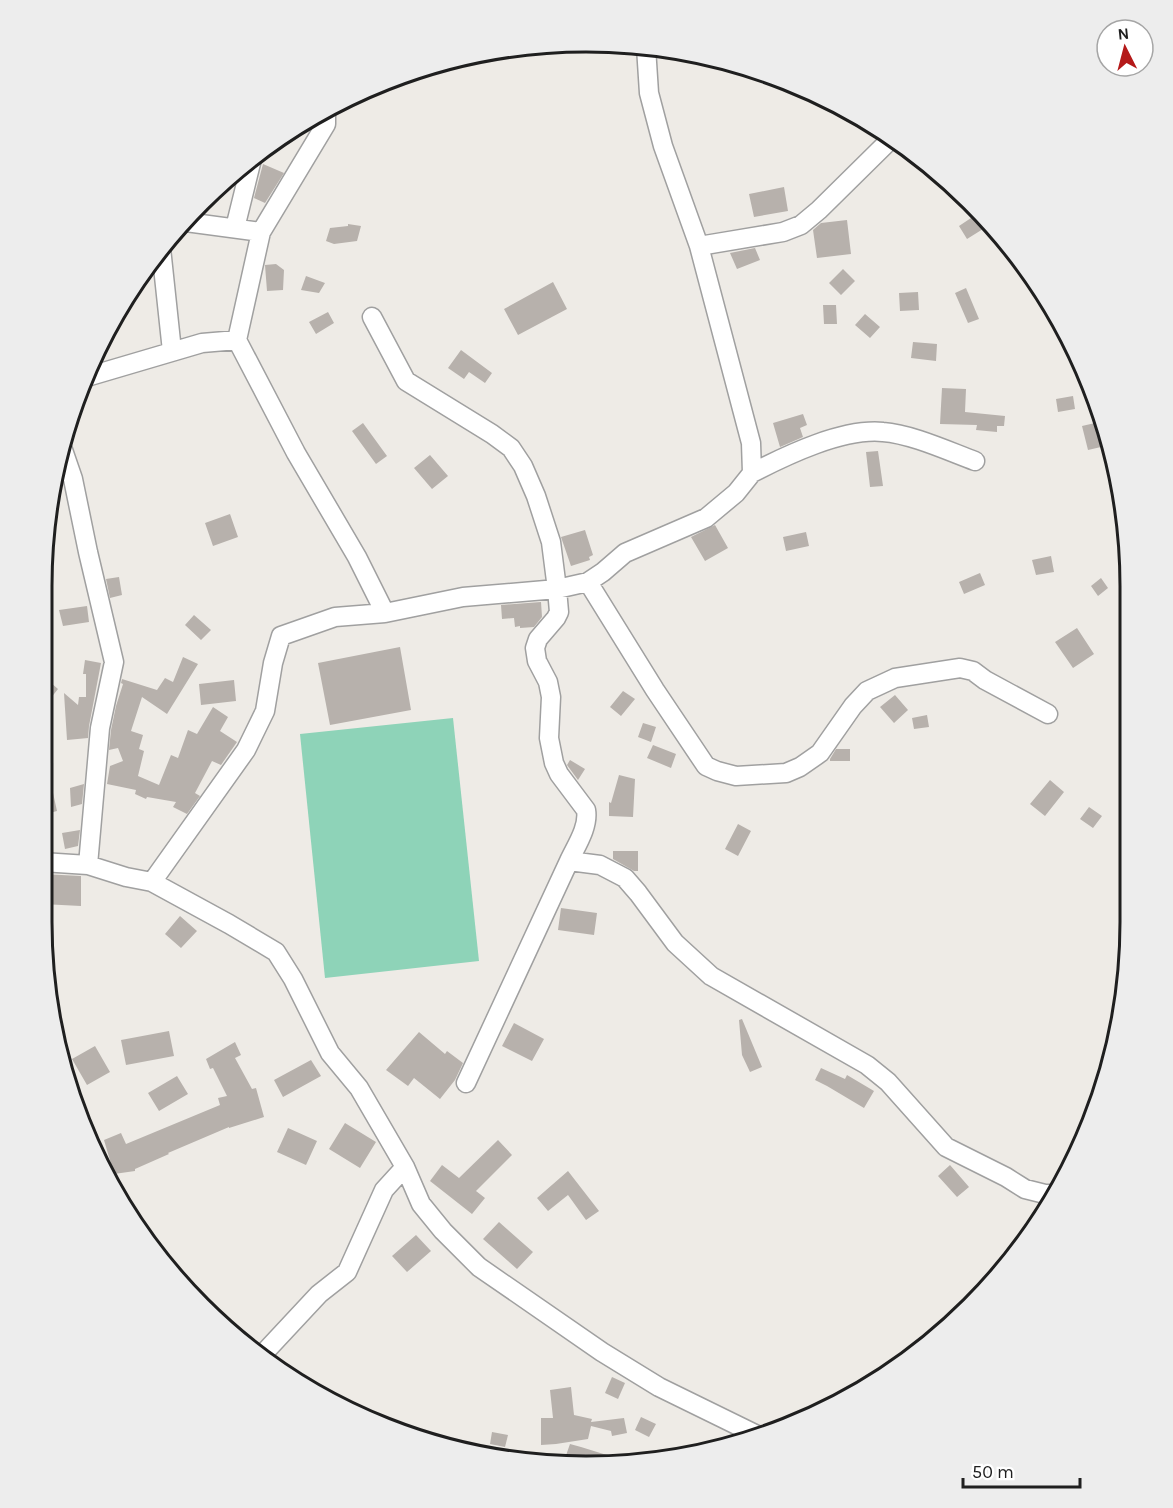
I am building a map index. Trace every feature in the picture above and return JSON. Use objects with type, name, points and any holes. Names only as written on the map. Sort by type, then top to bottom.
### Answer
[{"type":"street","points":[[647,56],[649,93],[663,146],[699,246],[751,443],[752,473]]},
{"type":"street","points":[[326,121],[261,232],[237,340],[296,453],[357,557],[385,613]]},
{"type":"street","points":[[699,246],[783,232],[801,225],[886,144]]},
{"type":"street","points":[[235,228],[249,173]]},
{"type":"street","points":[[195,223],[261,232]]},
{"type":"street","points":[[162,262],[172,351]]},
{"type":"street","points":[[372,316],[406,381],[511,448],[523,466],[536,496],[551,542],[559,612],[538,639],[535,648],[537,661],[548,682],[551,697],[549,738],[554,763],[559,774],[585,810],[587,817],[569,861],[466,1083]]},
{"type":"street","points":[[97,374],[202,343],[237,340]]},
{"type":"street","points":[[152,882],[246,750],[265,711],[273,663],[281,636],[335,617],[385,613],[462,597],[557,589],[588,582],[625,553],[706,518],[736,493],[752,473],[791,453],[844,436],[881,431],[899,434],[975,461]]},
{"type":"street","points":[[67,463],[114,662],[100,728],[88,865]]},
{"type":"street","points":[[588,582],[655,690],[706,766],[717,771],[736,776],[786,773],[800,767],[820,753],[853,706],[867,691],[895,678],[960,668],[973,671],[985,680],[1048,714]]},
{"type":"street","points":[[569,861],[600,865],[625,878],[675,943],[711,976],[867,1065],[888,1082],[946,1147],[1025,1189],[1046,1194]]},
{"type":"street","points":[[52,863],[88,865],[126,877],[152,882],[276,952],[330,1053],[359,1088],[405,1167],[421,1204],[442,1231],[479,1267],[602,1352],[659,1387],[742,1432]]},
{"type":"street","points":[[267,1349],[319,1294],[346,1272],[384,1190],[405,1167]]},
{"type":"green space","points":[[453,718],[479,961],[325,978],[300,734]]},
{"type":"building","points":[[263,164],[284,173],[265,203],[254,198]]},
{"type":"building","points":[[784,187],[788,211],[754,217],[749,194]]},
{"type":"building","points":[[972,217],[983,229],[967,239],[959,226]]},
{"type":"building","points":[[847,220],[851,254],[817,258],[813,230],[821,223]]},
{"type":"building","points":[[348,224],[361,226],[357,241],[334,244],[326,241],[330,228],[348,226]]},
{"type":"building","points":[[755,248],[760,260],[737,269],[730,253]]},
{"type":"building","points":[[276,264],[284,270],[283,290],[267,291],[265,265]]},
{"type":"building","points":[[843,269],[855,281],[841,295],[829,283]]},
{"type":"building","points":[[306,276],[325,283],[319,293],[301,290]]},
{"type":"building","points":[[553,282],[567,309],[518,335],[504,309]]},
{"type":"building","points":[[966,288],[979,319],[968,323],[955,293]]},
{"type":"building","points":[[918,292],[919,310],[900,311],[899,293]]},
{"type":"building","points":[[823,305],[836,305],[837,324],[824,324]]},
{"type":"building","points":[[328,312],[334,323],[316,334],[309,322]]},
{"type":"building","points":[[865,314],[880,327],[870,338],[855,325]]},
{"type":"building","points":[[913,342],[937,344],[936,361],[911,358]]},
{"type":"building","points":[[461,350],[492,373],[485,383],[469,372],[464,379],[448,368]]},
{"type":"building","points":[[942,388],[966,389],[965,412],[1005,416],[1004,426],[997,426],[997,432],[976,430],[977,425],[940,424]]},
{"type":"building","points":[[1073,396],[1075,409],[1058,412],[1056,399]]},
{"type":"building","points":[[803,414],[807,425],[800,428],[803,437],[780,447],[773,423]]},
{"type":"building","points":[[363,423],[387,456],[376,464],[352,431]]},
{"type":"building","points":[[1094,423],[1101,447],[1088,450],[1082,426]]},
{"type":"building","points":[[878,451],[883,486],[870,487],[866,452]]},
{"type":"building","points":[[430,455],[448,476],[432,489],[414,468]]},
{"type":"building","points":[[230,514],[238,537],[213,546],[205,523]]},
{"type":"building","points":[[715,525],[728,548],[705,561],[691,537]]},
{"type":"building","points":[[585,530],[593,555],[589,557],[590,560],[571,566],[561,537]]},
{"type":"building","points":[[806,532],[809,546],[786,551],[783,537]]},
{"type":"building","points":[[1051,556],[1054,572],[1036,575],[1032,560]]},
{"type":"building","points":[[980,573],[985,585],[964,594],[959,582]]},
{"type":"building","points":[[119,577],[122,595],[110,598],[106,579]]},
{"type":"building","points":[[1101,578],[1108,588],[1098,596],[1091,586]]},
{"type":"building","points":[[541,602],[542,617],[534,627],[515,627],[514,618],[502,619],[501,605]]},
{"type":"building","points":[[87,606],[89,622],[63,626],[59,610]]},
{"type":"building","points":[[194,615],[211,630],[201,640],[185,625]]},
{"type":"building","points":[[1077,628],[1094,654],[1073,668],[1055,642]]},
{"type":"building","points":[[400,647],[411,710],[330,725],[318,663]]},
{"type":"building","points":[[183,657],[198,664],[167,714],[142,697],[131,731],[143,735],[139,749],[144,751],[138,776],[159,785],[171,755],[178,758],[188,730],[197,734],[213,707],[228,717],[220,731],[237,742],[221,765],[212,761],[195,793],[200,796],[187,814],[173,807],[176,802],[147,797],[146,799],[135,794],[136,790],[107,784],[110,766],[123,761],[118,748],[109,750],[116,706],[123,684],[122,679],[157,690],[165,678],[173,682]]},
{"type":"building","points":[[85,660],[101,663],[88,738],[67,740],[64,693],[78,705],[79,697],[86,697],[86,674],[83,674]]},
{"type":"building","points":[[234,680],[236,701],[201,705],[199,684]]},
{"type":"building","points":[[52,684],[58,689],[52,697]]},
{"type":"building","points":[[623,691],[635,699],[621,716],[610,707]]},
{"type":"building","points":[[895,695],[908,710],[894,723],[880,707]]},
{"type":"building","points":[[927,715],[929,727],[914,729],[912,718]]},
{"type":"building","points":[[643,723],[656,727],[651,742],[638,737]]},
{"type":"building","points":[[653,745],[676,754],[671,768],[647,758]]},
{"type":"building","points":[[836,749],[850,749],[850,761],[830,761]]},
{"type":"building","points":[[570,760],[585,769],[578,780],[567,765]]},
{"type":"building","points":[[619,775],[635,779],[633,817],[609,816],[609,802],[611,803]]},
{"type":"building","points":[[1050,780],[1064,792],[1045,816],[1030,804]]},
{"type":"building","points":[[84,784],[82,804],[71,807],[70,788]]},
{"type":"building","points":[[52,788],[57,811],[52,812]]},
{"type":"building","points":[[1089,807],[1102,816],[1093,828],[1080,819]]},
{"type":"building","points":[[738,824],[751,831],[738,856],[725,849]]},
{"type":"building","points":[[80,830],[78,846],[65,849],[62,833]]},
{"type":"building","points":[[613,851],[638,851],[638,871],[613,859]]},
{"type":"building","points":[[52,875],[81,876],[81,906],[52,905]]},
{"type":"building","points":[[561,908],[597,913],[594,935],[558,930]]},
{"type":"building","points":[[180,916],[197,931],[181,948],[165,934]]},
{"type":"building","points":[[742,1019],[762,1067],[750,1072],[742,1055],[739,1020]]},
{"type":"building","points":[[514,1023],[544,1039],[532,1061],[502,1046]]},
{"type":"building","points":[[169,1031],[174,1056],[126,1065],[121,1040]]},
{"type":"building","points":[[419,1032],[445,1054],[447,1051],[463,1063],[455,1080],[440,1099],[414,1078],[408,1086],[386,1070]]},
{"type":"building","points":[[235,1042],[241,1055],[235,1058],[252,1089],[256,1088],[264,1117],[229,1127],[168,1153],[135,1171],[116,1174],[104,1140],[121,1133],[126,1144],[220,1105],[218,1098],[227,1096],[206,1059]]},
{"type":"building","points":[[95,1046],[110,1072],[87,1085],[72,1059]]},
{"type":"building","points":[[311,1060],[321,1076],[283,1097],[274,1080]]},
{"type":"building","points":[[821,1068],[845,1079],[847,1075],[874,1091],[864,1108],[815,1080]]},
{"type":"building","points":[[177,1076],[188,1094],[159,1111],[148,1093]]},
{"type":"building","points":[[345,1123],[376,1142],[360,1168],[329,1149]]},
{"type":"building","points":[[288,1128],[317,1141],[306,1165],[277,1152]]},
{"type":"building","points":[[498,1140],[512,1155],[476,1191],[485,1198],[472,1214],[430,1181],[442,1165],[459,1178]]},
{"type":"building","points":[[950,1165],[969,1187],[957,1197],[938,1176]]},
{"type":"building","points":[[568,1171],[599,1211],[586,1220],[568,1195],[548,1211],[537,1198]]},
{"type":"building","points":[[499,1222],[533,1252],[517,1269],[483,1239]]},
{"type":"building","points":[[416,1235],[431,1251],[407,1272],[392,1256]]},
{"type":"building","points":[[612,1377],[625,1383],[618,1399],[605,1393]]},
{"type":"building","points":[[571,1387],[574,1415],[592,1419],[591,1422],[624,1418],[627,1433],[612,1436],[611,1431],[591,1426],[588,1439],[541,1445],[541,1418],[553,1418],[550,1390]]},
{"type":"building","points":[[641,1417],[656,1424],[649,1437],[635,1430]]},
{"type":"building","points":[[492,1432],[508,1435],[505,1447],[490,1444]]},
{"type":"building","points":[[570,1444],[606,1455],[586,1456],[566,1455]]}]
